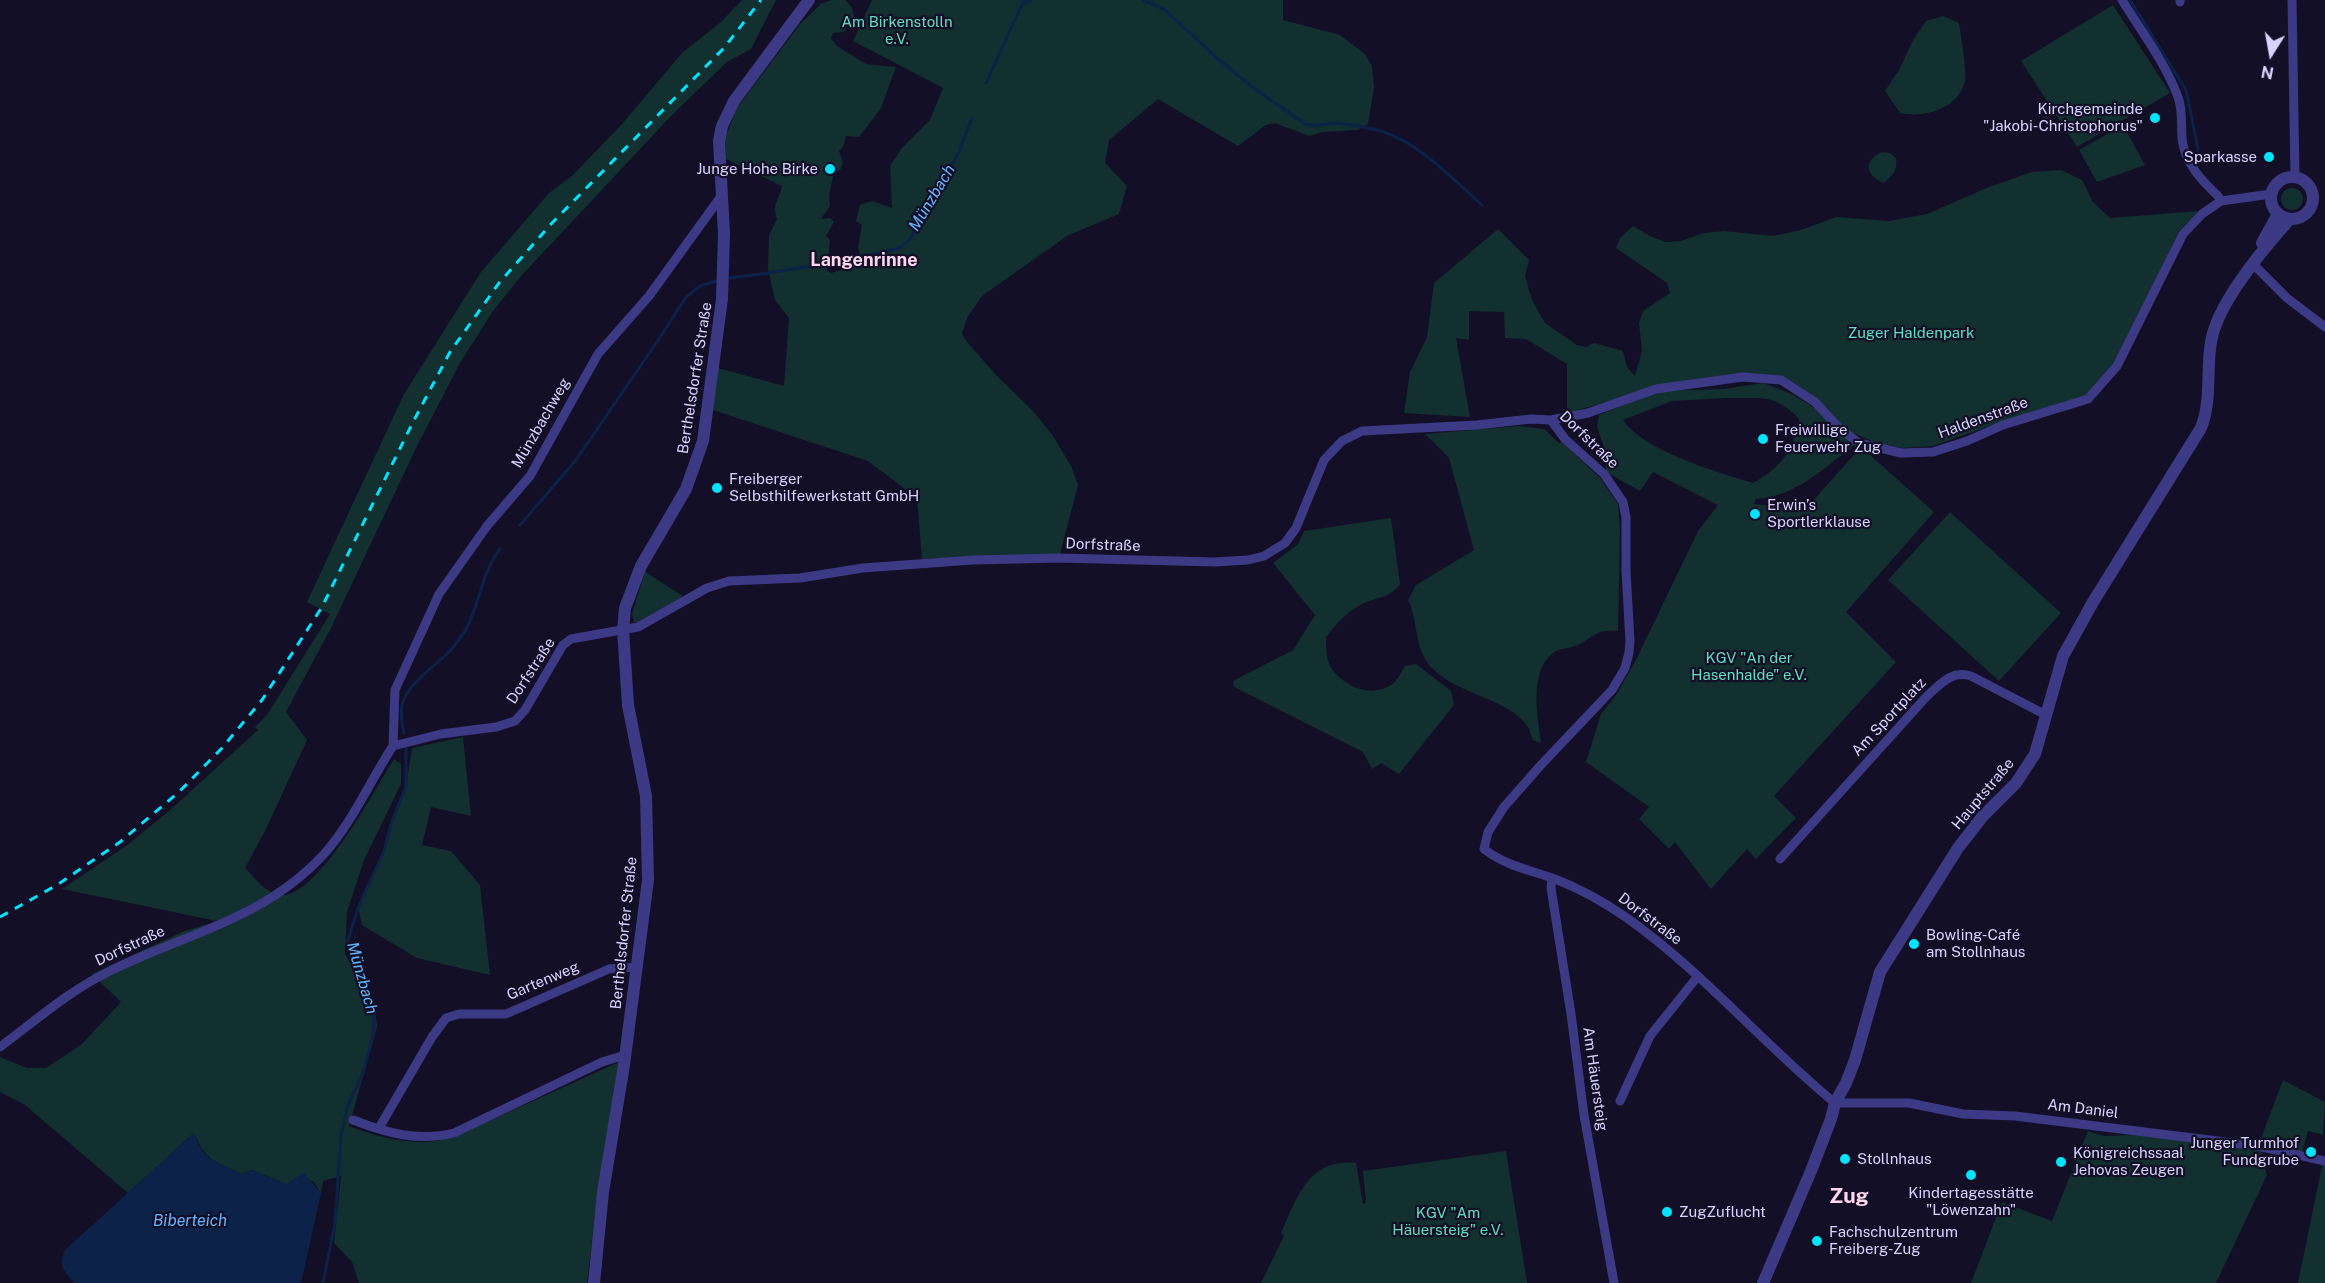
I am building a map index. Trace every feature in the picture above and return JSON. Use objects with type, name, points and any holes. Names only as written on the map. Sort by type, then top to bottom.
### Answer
[{"type":"street","name":"Berthelsdorfer Straße","points":[[594,1283],[603,1192],[638,967],[648,880],[646,796],[628,705],[623,630],[625,608],[636,577],[686,489],[703,441],[722,299],[724,234],[719,141],[728,112],[754,72],[808,0]]},
{"type":"street","points":[[2122,0],[2178,97],[2181,109],[2182,140],[2192,168],[2221,201]]},
{"type":"street","points":[[2292,0],[2295,178]]},
{"type":"street","points":[[2295,178],[2306,183],[2312,191],[2312,204],[2301,217],[2290,219],[2278,214],[2272,204],[2271,194],[2274,186],[2281,180],[2295,178]]},
{"type":"street","points":[[2312,191],[2325,186]]},
{"type":"street","name":"Haldenstraße","points":[[1551,420],[1588,413],[1656,389],[1743,377],[1781,380],[1815,402],[1839,428],[1859,443],[1901,453],[1933,452],[1967,441],[2003,424],[2088,399],[2117,366],[2183,234],[2202,214],[2221,201],[2271,194]]},
{"type":"street","name":"Münzbachweg","points":[[397,744],[395,690],[439,594],[487,526],[530,477],[598,354],[649,296],[722,195]]},
{"type":"street","name":"Hauptstraße","points":[[1763,1283],[1811,1171],[1835,1103],[1855,1060],[1880,972],[1958,848],[1983,816],[2016,783],[2035,754],[2063,656],[2093,602],[2201,428],[2206,415],[2210,344],[2215,326],[2253,263],[2278,214]]},
{"type":"street","name":"Hauptstraße","points":[[2253,263],[2290,219]]},
{"type":"street","points":[[2253,263],[2287,298],[2325,327]]},
{"type":"street","name":"Dorfstraße","points":[[0,1047],[93,979],[148,952],[256,909],[280,892],[325,853],[342,831],[397,744],[496,727],[514,721],[525,710],[563,645],[580,636],[638,627],[707,588],[729,581],[800,578],[863,568],[973,560],[1059,558],[1215,562],[1252,559],[1276,550],[1285,543],[1296,528],[1324,460],[1342,441],[1353,434],[1362,431],[1461,426],[1531,419],[1551,420],[1565,439],[1604,474],[1623,502],[1626,517],[1630,641],[1625,668],[1612,690],[1504,807],[1488,832],[1484,849],[1496,858],[1520,869],[1552,878],[1593,896],[1627,918],[1698,976],[1835,1103]]},
{"type":"street","name":"Am Sportplatz","points":[[1780,859],[1927,696],[1954,674],[1971,676],[2046,715]]},
{"type":"street","name":"Am Häuersteig","points":[[1552,878],[1551,888],[1584,1115],[1614,1283]]},
{"type":"street","name":"Gartenweg","points":[[379,1128],[432,1037],[446,1018],[459,1014],[507,1014],[609,969],[638,967]]},
{"type":"street","points":[[1620,1101],[1650,1035],[1698,976]]},
{"type":"street","points":[[353,1120],[397,1135],[417,1138],[454,1133],[602,1062],[625,1055]]},
{"type":"street","name":"Am Daniel","points":[[1835,1103],[1909,1103],[1963,1114],[2015,1116],[2258,1146],[2325,1161]]},
{"type":"green space","points":[[742,0],[776,0],[751,49],[727,62],[672,115],[522,275],[493,311],[460,363],[417,446],[331,628],[286,712],[307,740],[266,829],[245,868],[263,886],[274,893],[286,895],[300,888],[316,875],[331,857],[361,814],[394,759],[401,764],[401,784],[364,860],[347,912],[345,954],[375,1009],[377,1027],[349,1126],[375,1135],[414,1142],[454,1137],[619,1062],[596,1206],[587,1283],[359,1283],[352,1262],[334,1243],[341,1176],[323,1181],[321,1193],[313,1181],[286,1184],[252,1170],[241,1174],[207,1155],[194,1133],[128,1193],[25,1105],[0,1092],[0,1057],[27,1068],[46,1068],[81,1045],[121,1002],[92,974],[182,932],[217,921],[62,889],[126,846],[169,811],[258,730],[255,727],[267,715],[330,614],[307,602],[404,394],[481,272],[549,193],[572,176],[622,124],[682,53],[722,21]]},
{"type":"green space","name":"Am Birkenstolln e.V.","points":[[845,0],[851,6],[854,16],[844,32],[833,33],[831,38],[837,46],[866,64],[896,67],[881,108],[859,137],[846,136],[843,147],[839,151],[843,162],[840,170],[834,172],[829,195],[830,206],[821,219],[830,218],[834,222],[826,236],[830,240],[827,271],[831,273],[862,263],[858,248],[862,225],[856,221],[860,205],[872,201],[892,208],[890,166],[901,149],[930,120],[943,88],[853,41],[872,0],[1283,0],[1283,20],[1340,35],[1365,54],[1372,66],[1374,87],[1368,124],[1357,130],[1322,132],[1310,136],[1274,123],[1266,125],[1238,146],[1158,99],[1109,140],[1105,163],[1127,186],[1119,214],[1067,236],[982,296],[967,318],[962,334],[967,342],[997,376],[1033,411],[1053,436],[1071,466],[1078,485],[1060,554],[922,559],[917,498],[868,461],[713,410],[718,368],[784,386],[789,318],[775,300],[768,269],[769,235],[777,219],[776,205],[782,186],[726,159],[725,138],[737,108],[801,23],[822,3]]},
{"type":"green space","points":[[2113,5],[2170,93],[2077,147],[2021,61]]},
{"type":"green space","points":[[1943,16],[1959,23],[1965,64],[1964,85],[1960,94],[1953,101],[1937,110],[1918,114],[1900,113],[1885,91],[1926,21]]},
{"type":"green space","points":[[2123,125],[2145,165],[2097,182],[2079,150]]},
{"type":"green space","points":[[1882,152],[1890,153],[1896,158],[1894,172],[1884,183],[1873,176],[1869,168],[1872,160]]},
{"type":"green space","name":"Zuger Haldenpark","points":[[2061,170],[2082,180],[2093,202],[2110,218],[2199,211],[2179,231],[2115,364],[2086,397],[2001,422],[1933,446],[1901,448],[1872,441],[1841,428],[1782,379],[1742,374],[1635,394],[1567,413],[1567,364],[1526,339],[1505,338],[1504,312],[1469,311],[1469,340],[1456,338],[1470,417],[1404,413],[1410,372],[1427,337],[1434,283],[1498,229],[1529,260],[1525,276],[1532,300],[1545,323],[1577,345],[1586,347],[1594,343],[1623,351],[1627,367],[1635,376],[1642,351],[1639,323],[1643,311],[1670,293],[1667,283],[1616,248],[1620,238],[1633,226],[1666,242],[1681,241],[1704,233],[1724,231],[1774,236],[1801,230],[1836,217],[1889,221],[1927,214],[1989,187],[2032,172]]},
{"type":"green space","points":[[2292,188],[2300,191],[2303,199],[2300,207],[2292,210],[2284,207],[2281,199],[2284,191]]},
{"type":"green space","name":"KGV \"An der Hasenhalde\" e.V.","points":[[1762,383],[1777,388],[1813,407],[1855,445],[1808,480],[1784,493],[1756,499],[1754,504],[1804,511],[1861,447],[1934,512],[1846,612],[1896,662],[1774,796],[1796,818],[1756,859],[1747,849],[1711,889],[1675,842],[1669,849],[1639,819],[1649,807],[1586,762],[1601,714],[1616,695],[1636,660],[1698,531],[1718,505],[1653,472],[1640,491],[1606,472],[1606,453],[1597,427],[1599,415],[1658,391],[1724,389]],"holes":[[[1758,398],[1774,401],[1799,419],[1794,440],[1784,457],[1771,471],[1753,483],[1664,451],[1633,431],[1623,420],[1672,401]]]},
{"type":"green space","points":[[1519,426],[1544,429],[1559,443],[1562,442],[1600,478],[1618,504],[1620,528],[1618,631],[1604,631],[1575,646],[1556,651],[1545,662],[1537,683],[1536,695],[1541,743],[1533,740],[1528,727],[1508,709],[1454,684],[1430,666],[1421,650],[1408,600],[1416,585],[1474,550],[1449,458],[1425,434]]},
{"type":"green space","points":[[1950,512],[2061,613],[1999,681],[1888,580]]},
{"type":"green space","points":[[1391,518],[1400,584],[1388,595],[1362,604],[1347,614],[1326,637],[1326,645],[1327,658],[1332,669],[1344,681],[1359,689],[1375,691],[1383,689],[1395,682],[1405,666],[1416,664],[1451,691],[1454,705],[1399,774],[1381,763],[1372,769],[1363,752],[1234,687],[1233,681],[1293,650],[1315,615],[1273,563],[1298,544],[1304,531]]},
{"type":"green space","points":[[645,572],[683,596],[638,622],[634,622],[632,614]]},
{"type":"green space","points":[[463,737],[471,816],[431,807],[422,845],[451,851],[480,885],[490,975],[417,958],[362,925],[358,908],[384,851],[391,824],[406,786],[412,748]]},
{"type":"green space","points":[[2283,1080],[2325,1102],[2323,1135],[2308,1131],[2301,1156],[2259,1147],[2267,1175],[2216,1283],[1971,1283],[2002,1202],[2052,1221],[2088,1131],[2104,1136],[2133,1135],[2258,1146]]},
{"type":"green space","name":"KGV \"Am Häuersteig\" e.V.","points":[[1506,1151],[1527,1283],[1261,1283],[1284,1236],[1281,1233],[1299,1194],[1316,1173],[1327,1167],[1340,1163],[1356,1163],[1363,1204],[1366,1202],[1363,1171]]},
{"type":"green space","points":[[2323,1161],[2325,1161],[2325,1283],[2298,1283]]},
{"type":"water","name":"Biberteich","points":[[194,1133],[206,1155],[224,1166],[241,1174],[252,1170],[286,1184],[304,1173],[321,1193],[301,1283],[74,1283],[63,1268],[62,1260],[65,1250]]},
{"type":"waterway","name":"Münzbach","points":[[986,83],[1024,0]]},
{"type":"waterway","name":"Münzbach","points":[[1022,5],[1031,0]]},
{"type":"waterway","points":[[1143,0],[1165,10],[1251,86],[1304,123],[1356,125],[1385,132],[1429,158],[1482,205]]},
{"type":"waterway","points":[[2130,0],[2186,90],[2198,149],[2196,165]]},
{"type":"waterway","name":"Münzbach","points":[[728,278],[881,253],[901,247],[910,239],[958,154],[972,118]]},
{"type":"waterway","name":"Münzbach","points":[[520,525],[576,460],[686,297],[700,286],[717,281]]},
{"type":"waterway","name":"Münzbach","points":[[404,733],[401,712],[405,697],[415,683],[450,651],[465,631],[489,568],[500,549]]},
{"type":"waterway","name":"Münzbach","points":[[323,1283],[335,1223],[341,1136],[348,1105],[363,1073],[373,1036],[374,1017],[351,957],[348,940],[358,908],[384,851],[391,824],[406,786],[406,748]]},
{"type":"railway","points":[[0,917],[57,885],[120,842],[180,791],[222,748],[262,700],[322,607],[450,352],[499,283],[552,223],[724,48],[761,0]]},
{"type":"place","name":"Kirchgemeinde \"Jakobi-Christophorus\"","points":[[2155,118]]},
{"type":"place","name":"Sparkasse","points":[[2269,157]]},
{"type":"place","name":"Junge Hohe Birke","points":[[830,169]]},
{"type":"place","name":"Freiwillige Feuerwehr Zug","points":[[1763,439]]},
{"type":"place","name":"Freiberger Selbsthilfewerkstatt GmbH","points":[[717,488]]},
{"type":"place","name":"Erwin’s Sportlerklause","points":[[1755,514]]},
{"type":"place","name":"Bowling-Café am Stollnhaus","points":[[1914,944]]},
{"type":"place","name":"Junger Turmhof Fundgrube","points":[[2311,1152]]},
{"type":"place","name":"Stollnhaus","points":[[1845,1159]]},
{"type":"place","name":"Königreichssaal Jehovas Zeugen","points":[[2061,1162]]},
{"type":"place","name":"Kindertagesstätte \"Löwenzahn\"","points":[[1971,1175]]},
{"type":"place","name":"ZugZuflucht","points":[[1667,1212]]},
{"type":"place","name":"Fachschulzentrum Freiberg-Zug","points":[[1817,1241]]},
{"type":"district","name":"Langenrinne","points":[[864,260]]},
{"type":"district","name":"Zug","points":[[1849,1197]]}]
